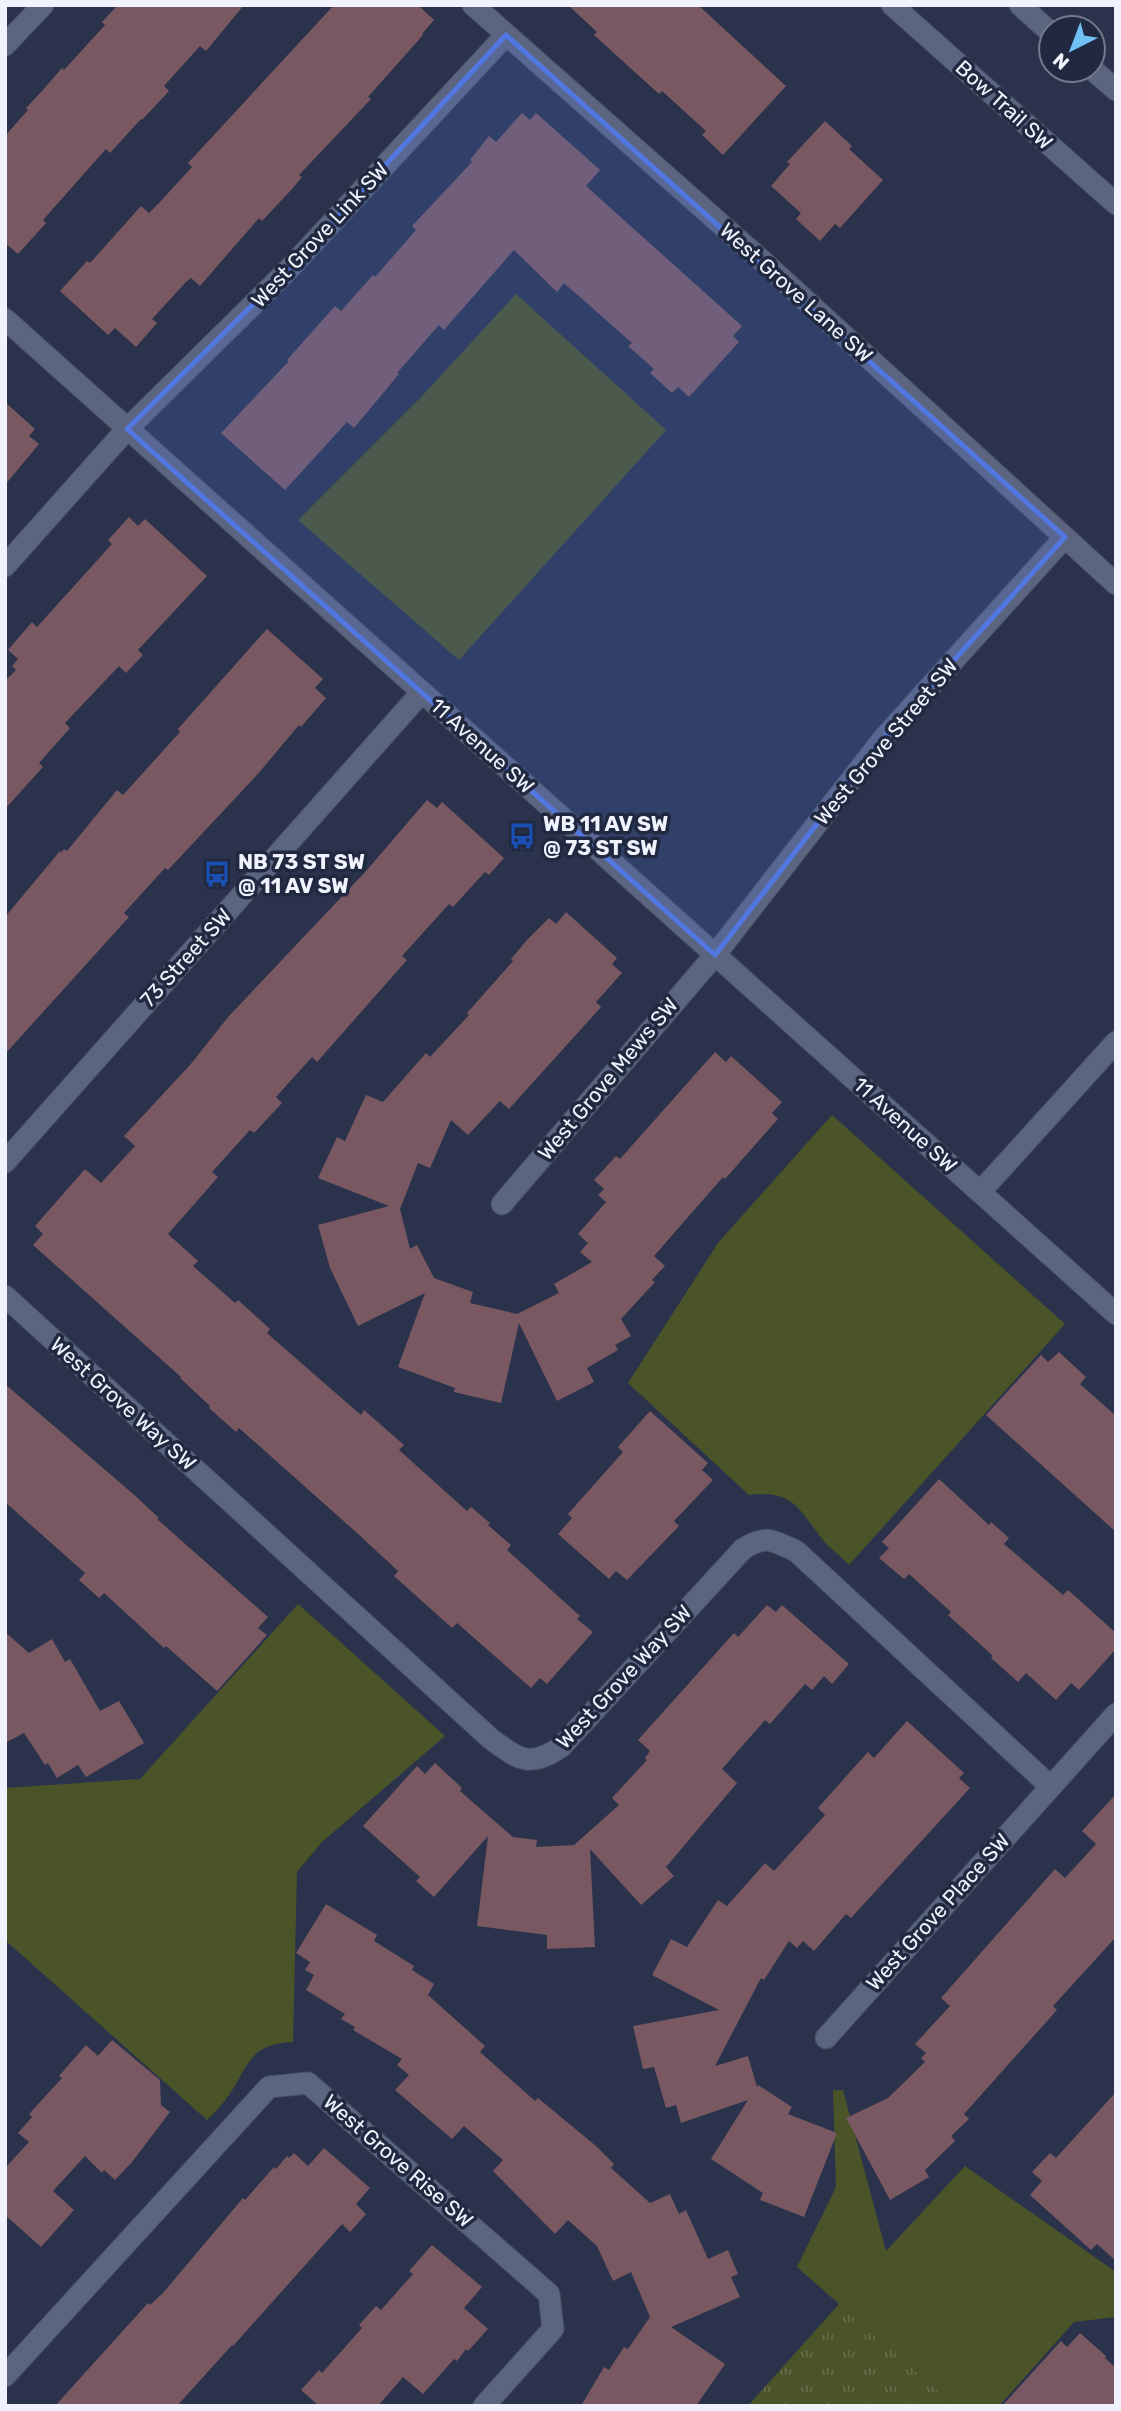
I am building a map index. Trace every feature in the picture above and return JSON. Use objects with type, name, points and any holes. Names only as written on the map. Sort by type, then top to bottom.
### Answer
[{"type":"street","points":[[5,45],[43,5]]},
{"type":"street","name":"West Grove Lane SW","points":[[473,5],[757,256],[1116,584]]},
{"type":"street","name":"Bow Trail SW","points":[[892,5],[1116,204]]},
{"type":"street","points":[[1020,5],[1037,20]]},
{"type":"street","name":"West Grove Link SW","points":[[5,566],[127,429],[288,270],[506,35]]},
{"type":"street","name":"11 Avenue SW","points":[[5,319],[1116,1314]]},
{"type":"street","name":"West Grove Street SW","points":[[715,954],[883,739],[1065,537]]},
{"type":"street","name":"73 Street SW","points":[[5,1162],[422,692]]},
{"type":"street","name":"West Grove Mews SW","points":[[502,1204],[715,954]]},
{"type":"street","points":[[980,1192],[1116,1042]]},
{"type":"street","name":"West Grove Way SW","points":[[5,1296],[491,1739],[528,1761],[544,1758],[561,1747],[743,1549],[761,1539],[768,1539],[796,1551],[1050,1786]]},
{"type":"street","name":"West Grove Place SW","points":[[825,2039],[1116,1714]]},
{"type":"street","name":"West Grove Rise SW","points":[[5,2376],[269,2087],[308,2083],[549,2294],[554,2329],[484,2406]]},
{"type":"highlighted area","points":[[506,35],[1065,537],[883,739],[715,955],[127,429],[288,270]]},
{"type":"green space","points":[[516,294],[666,430],[459,660],[298,520],[422,396]]},
{"type":"green space","points":[[832,1115],[1065,1324],[849,1565],[828,1546],[789,1500],[765,1494],[749,1495],[628,1383],[718,1243]]},
{"type":"green space","points":[[298,1604],[445,1736],[322,1842],[297,1872],[293,2042],[267,2047],[252,2058],[227,2098],[207,2120],[5,1940],[5,1788],[140,1779]]},
{"type":"green space","points":[[833,2090],[843,2090],[886,2251],[965,2166],[1116,2272],[1116,2317],[1074,2322],[999,2406],[955,2406],[797,2267],[836,2187]]},
{"type":"green space","points":[[840,2303],[955,2406],[748,2406]]},
{"type":"building","points":[[118,5],[244,5],[206,51],[200,46],[164,86],[169,91],[142,120],[110,153],[106,149],[43,220],[46,223],[18,254],[5,243],[5,136],[62,68],[64,70],[105,25],[102,22]]},
{"type":"building","points":[[334,5],[418,5],[434,20],[368,97],[371,99],[299,175],[302,177],[293,188],[262,221],[259,218],[200,286],[191,278],[186,282],[152,319],[157,323],[136,347],[115,328],[108,335],[60,291],[87,261],[90,263],[141,206],[149,213],[158,204],[192,167],[188,163]]},
{"type":"building","points":[[568,5],[698,5],[786,86],[723,155],[702,135],[706,131],[662,91],[659,94],[594,35],[597,32]]},
{"type":"building","points":[[522,113],[530,120],[536,113],[600,170],[586,186],[742,326],[733,336],[739,342],[689,397],[678,387],[672,393],[650,373],[654,369],[628,346],[632,343],[564,283],[557,292],[514,250],[444,330],[439,325],[354,428],[347,422],[285,490],[221,433],[289,361],[287,360],[335,306],[341,311],[373,275],[375,277],[416,230],[412,226],[472,162],[470,160],[489,136],[496,142]]},
{"type":"building","points":[[825,121],[852,146],[849,149],[883,180],[840,228],[835,224],[820,241],[796,219],[801,213],[771,186],[790,164],[787,162]]},
{"type":"building","points":[[5,402],[35,429],[29,436],[39,444],[5,485]]},
{"type":"building","points":[[129,517],[138,526],[145,519],[207,576],[138,650],[143,655],[126,673],[119,666],[65,723],[70,728],[39,763],[43,767],[5,809],[5,681],[16,670],[12,666],[18,659],[8,650],[32,622],[37,627],[112,544],[108,540]]},
{"type":"building","points":[[267,629],[323,679],[315,688],[326,698],[168,870],[165,868],[124,913],[129,917],[5,1054],[5,917],[60,851],[67,851],[117,790],[123,795]]},
{"type":"building","points":[[427,800],[437,808],[442,802],[504,858],[489,875],[485,872],[453,907],[449,904],[402,956],[407,960],[317,1062],[312,1057],[276,1097],[282,1103],[254,1133],[250,1130],[212,1172],[218,1177],[168,1234],[198,1261],[193,1266],[235,1303],[238,1300],[270,1329],[267,1333],[361,1415],[364,1410],[404,1445],[399,1450],[467,1511],[471,1507],[490,1523],[488,1525],[511,1545],[507,1550],[580,1616],[577,1619],[593,1632],[547,1684],[540,1678],[531,1688],[457,1623],[452,1628],[394,1576],[398,1571],[357,1533],[239,1428],[236,1432],[209,1408],[181,1377],[33,1245],[43,1234],[35,1226],[85,1169],[101,1183],[135,1146],[124,1136],[190,1065],[229,1016],[367,870]]},
{"type":"building","points":[[566,912],[617,958],[612,964],[622,973],[596,1002],[601,1007],[509,1109],[500,1101],[468,1135],[451,1120],[430,1168],[418,1163],[400,1209],[410,1249],[417,1245],[434,1278],[473,1292],[470,1303],[517,1314],[559,1293],[554,1284],[592,1262],[580,1252],[588,1243],[578,1234],[606,1202],[598,1195],[604,1189],[594,1180],[616,1156],[620,1159],[715,1052],[726,1062],[731,1056],[782,1102],[772,1113],[778,1119],[654,1256],[665,1266],[652,1280],[655,1282],[621,1319],[631,1336],[615,1345],[618,1350],[587,1368],[594,1382],[557,1401],[519,1323],[501,1403],[454,1392],[455,1388],[398,1367],[425,1293],[358,1326],[330,1268],[318,1225],[389,1206],[318,1178],[337,1137],[345,1141],[366,1095],[383,1102],[426,1053],[430,1057],[469,1015],[467,1013],[513,961],[511,959],[527,940],[549,918],[556,924]]},
{"type":"building","points":[[1059,1352],[1086,1377],[1080,1384],[1116,1416],[1116,1532],[986,1415],[1041,1355],[1048,1362]]},
{"type":"building","points":[[5,1384],[132,1493],[159,1518],[157,1519],[268,1617],[258,1628],[267,1635],[217,1691],[166,1646],[164,1648],[104,1593],[99,1598],[79,1580],[85,1573],[5,1502]]},
{"type":"building","points":[[650,1411],[708,1463],[702,1470],[713,1480],[674,1521],[679,1526],[627,1580],[616,1571],[609,1579],[558,1534],[572,1518],[568,1514],[623,1452],[618,1447]]},
{"type":"building","points":[[939,1479],[989,1525],[991,1522],[1009,1538],[1004,1544],[1063,1595],[1068,1590],[1116,1633],[1116,1649],[1079,1690],[1071,1683],[1056,1700],[1026,1673],[1018,1682],[948,1615],[951,1612],[909,1574],[904,1579],[879,1558],[889,1548],[882,1542]]},
{"type":"building","points":[[767,1605],[776,1612],[782,1605],[849,1664],[832,1684],[824,1676],[812,1690],[805,1684],[770,1724],[765,1720],[722,1769],[737,1783],[666,1867],[674,1876],[641,1905],[590,1849],[595,1947],[547,1949],[547,1935],[477,1926],[488,1836],[434,1897],[416,1881],[420,1877],[363,1826],[417,1766],[425,1774],[435,1763],[462,1788],[460,1791],[513,1837],[537,1840],[536,1847],[574,1845],[619,1805],[612,1798],[647,1760],[645,1758],[650,1751],[638,1740],[734,1633],[738,1637]]},
{"type":"building","points":[[5,1632],[29,1653],[52,1639],[65,1662],[70,1659],[100,1711],[119,1701],[144,1743],[86,1777],[78,1765],[57,1778],[24,1733],[5,1743]]},
{"type":"building","points":[[907,1721],[964,1773],[959,1778],[970,1788],[851,1918],[846,1914],[814,1951],[803,1941],[797,1948],[789,1941],[764,1980],[761,1978],[715,2066],[748,2056],[757,2087],[758,2085],[792,2107],[788,2114],[837,2133],[804,2217],[760,2200],[763,2193],[711,2159],[748,2100],[681,2123],[676,2105],[666,2108],[654,2067],[643,2069],[633,2026],[719,2010],[652,1975],[671,1939],[687,1947],[718,1900],[727,1906],[765,1863],[774,1871],[825,1815],[818,1808],[868,1752],[874,1758]]},
{"type":"building","points":[[1116,1794],[1116,1937],[1053,2006],[1057,2010],[964,2114],[969,2119],[951,2136],[955,2141],[925,2170],[929,2177],[890,2200],[846,2118],[888,2098],[925,2062],[921,2058],[926,2053],[915,2044],[950,2006],[941,1998],[1055,1869],[1065,1878],[1096,1844],[1082,1831]]},
{"type":"building","points":[[326,1904],[377,1935],[374,1941],[414,1966],[412,1970],[434,1984],[428,1995],[485,2046],[480,2052],[535,2101],[538,2098],[596,2146],[614,2164],[611,2168],[650,2203],[670,2194],[679,2214],[686,2210],[708,2259],[728,2250],[738,2274],[731,2277],[740,2297],[671,2327],[725,2364],[696,2406],[581,2406],[604,2367],[609,2370],[624,2347],[628,2349],[650,2317],[631,2272],[613,2281],[597,2246],[568,2220],[555,2234],[493,2171],[503,2160],[464,2126],[452,2139],[395,2090],[409,2075],[397,2065],[402,2059],[353,2030],[355,2027],[341,2019],[345,2014],[306,1990],[314,1975],[305,1970],[310,1962],[296,1953]]},
{"type":"building","points":[[112,2040],[160,2080],[161,2105],[170,2112],[115,2180],[104,2170],[102,2173],[85,2156],[53,2191],[74,2210],[41,2247],[5,2215],[5,2168],[29,2142],[18,2133],[32,2117],[29,2114],[62,2078],[59,2076],[86,2045],[98,2056]]},
{"type":"building","points":[[1116,2092],[1116,2261],[1097,2244],[1091,2250],[1030,2195],[1042,2181],[1032,2172],[1050,2153],[1056,2158]]},
{"type":"building","points":[[324,2148],[370,2188],[356,2204],[366,2214],[350,2232],[342,2224],[177,2406],[55,2406],[148,2303],[150,2305],[163,2293],[243,2198],[245,2200],[274,2167],[276,2169],[287,2156],[289,2158],[294,2153],[308,2166]]},
{"type":"building","points":[[432,2245],[482,2287],[464,2308],[488,2329],[457,2361],[454,2359],[423,2394],[403,2377],[378,2406],[319,2406],[301,2390],[319,2370],[322,2373],[362,2328],[359,2325],[376,2306],[381,2310],[413,2274],[409,2271]]},
{"type":"building","points":[[1080,2333],[1116,2368],[1116,2406],[1002,2406],[1061,2341],[1067,2347]]},
{"type":"place","name":"WB 11 AV SW @ 73 ST SW","points":[[522,836]]},
{"type":"place","name":"NB 73 ST SW @ 11 AV SW","points":[[217,874]]}]
